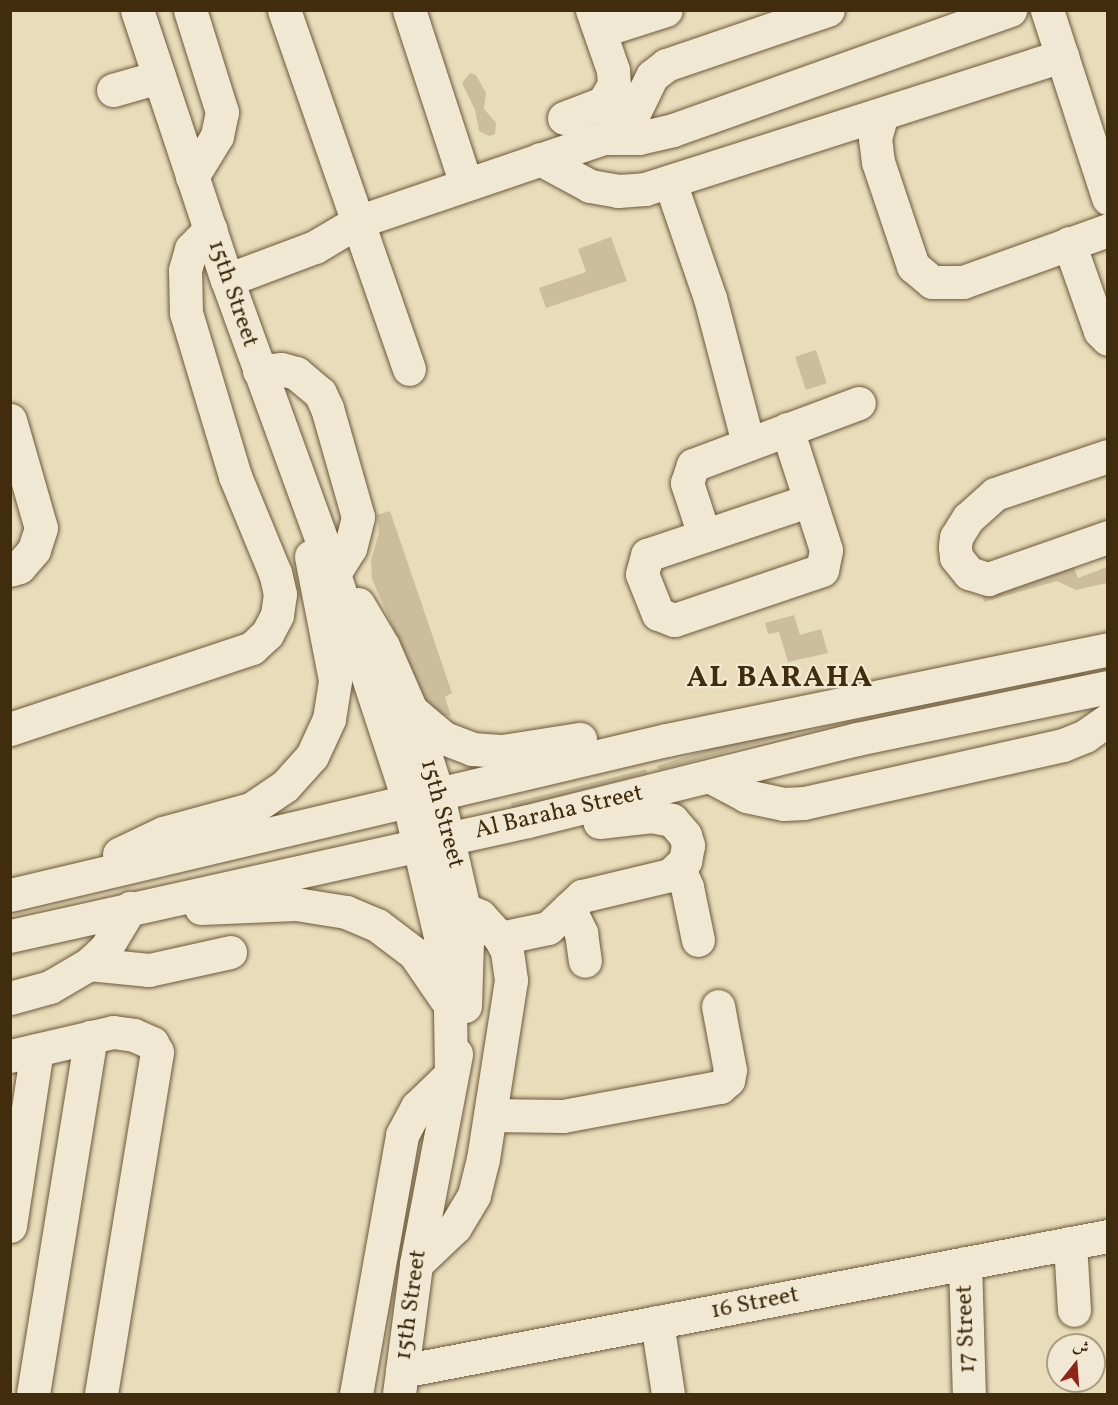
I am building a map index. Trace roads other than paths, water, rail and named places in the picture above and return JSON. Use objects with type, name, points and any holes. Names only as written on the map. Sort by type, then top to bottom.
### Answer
[{"type":"street","name":"15th Street","points":[[137,10],[259,371],[334,574],[423,795]]},
{"type":"street","points":[[190,10],[222,112],[217,136],[192,177]]},
{"type":"street","points":[[284,10],[409,369]]},
{"type":"street","points":[[410,10],[466,184]]},
{"type":"street","points":[[564,118],[597,108],[612,92],[613,70],[596,21],[666,10]]},
{"type":"street","points":[[604,138],[633,115],[652,76],[666,64],[828,10]]},
{"type":"street","points":[[224,270],[321,225],[357,222],[604,138],[639,138],[689,124],[1010,10]]},
{"type":"street","points":[[1047,10],[1107,198]]},
{"type":"street","points":[[540,159],[577,182],[604,190],[631,191],[670,182],[1062,56]]},
{"type":"street","points":[[112,90],[159,77]]},
{"type":"street","points":[[644,92],[664,112],[689,124]]},
{"type":"street","points":[[882,114],[875,138],[878,162],[908,254],[921,275],[932,282],[953,285],[1107,230]]},
{"type":"street","points":[[670,182],[713,308],[748,443]]},
{"type":"street","points":[[10,729],[252,648],[267,633],[277,615],[280,594],[275,573],[235,476],[186,313],[185,270],[192,249],[210,229]]},
{"type":"street","points":[[1069,243],[1100,331],[1107,339]]},
{"type":"street","points":[[259,371],[280,369],[296,373],[320,393],[327,408],[358,517],[350,548],[334,574]]},
{"type":"street","points":[[704,535],[687,483],[690,470],[699,461],[859,403]]},
{"type":"street","points":[[10,420],[38,506],[41,528],[34,550],[20,567],[10,570]]},
{"type":"street","points":[[787,429],[810,500],[827,556],[817,574],[674,620],[666,618],[654,607],[642,574],[643,561],[653,552],[810,500]]},
{"type":"street","points":[[1107,456],[995,494],[968,518],[956,537],[955,547],[961,566],[969,573],[988,579],[1107,537]]},
{"type":"street","points":[[92,875],[144,841],[251,809],[285,786],[312,756],[329,719],[335,680],[330,640],[313,573],[309,503]]},
{"type":"street","name":"15th Street","points":[[334,574],[373,626],[411,710],[423,795],[435,842],[464,909],[467,976],[416,1264],[400,1383]]},
{"type":"street","name":"Al Baraha Street","points":[[10,895],[423,795],[666,740],[1107,649]]},
{"type":"street","name":"Al Baraha Street","points":[[10,936],[528,821],[857,739],[1107,687]]},
{"type":"street","points":[[411,710],[444,738],[487,751],[591,738],[666,740]]},
{"type":"street","points":[[711,777],[746,796],[784,804],[804,802],[1063,745],[1085,736],[1107,720]]},
{"type":"street","points":[[500,938],[548,928],[590,892],[660,878],[678,869],[688,852],[685,835],[662,817],[585,823],[528,821]]},
{"type":"street","name":"15th Street","points":[[435,842],[440,936],[450,1009],[451,1074]]},
{"type":"street","points":[[678,869],[687,887],[698,940]]},
{"type":"street","points":[[10,998],[50,987],[89,964],[106,948],[130,908],[296,904],[346,912],[377,925],[414,952],[428,970],[450,1009]]},
{"type":"street","points":[[569,908],[581,933],[585,961]]},
{"type":"street","points":[[416,1264],[455,1227],[470,1203],[480,1177],[511,980],[507,951],[500,938],[480,916],[464,909]]},
{"type":"street","points":[[89,964],[149,970],[230,952]]},
{"type":"street","points":[[490,1114],[562,1116],[720,1087],[728,1080],[730,1070],[718,1006]]},
{"type":"street","points":[[10,1226],[24,1053],[113,1032],[134,1035],[152,1043],[157,1052],[101,1395]]},
{"type":"street","points":[[33,1395],[91,1037]]},
{"type":"street","points":[[357,1395],[402,1135],[417,1107],[451,1074]]},
{"type":"street","name":"16 Street","points":[[400,1383],[649,1324],[1107,1236]]},
{"type":"street","points":[[1070,1244],[1074,1310]]},
{"type":"street","name":"17 Street","points":[[965,1263],[969,1395]]},
{"type":"street","points":[[649,1324],[651,1395]]},
{"type":"street","points":[[649,1324],[668,1395]]},
{"type":"district","name":"AL BARAHA","points":[[780,678]]}]
